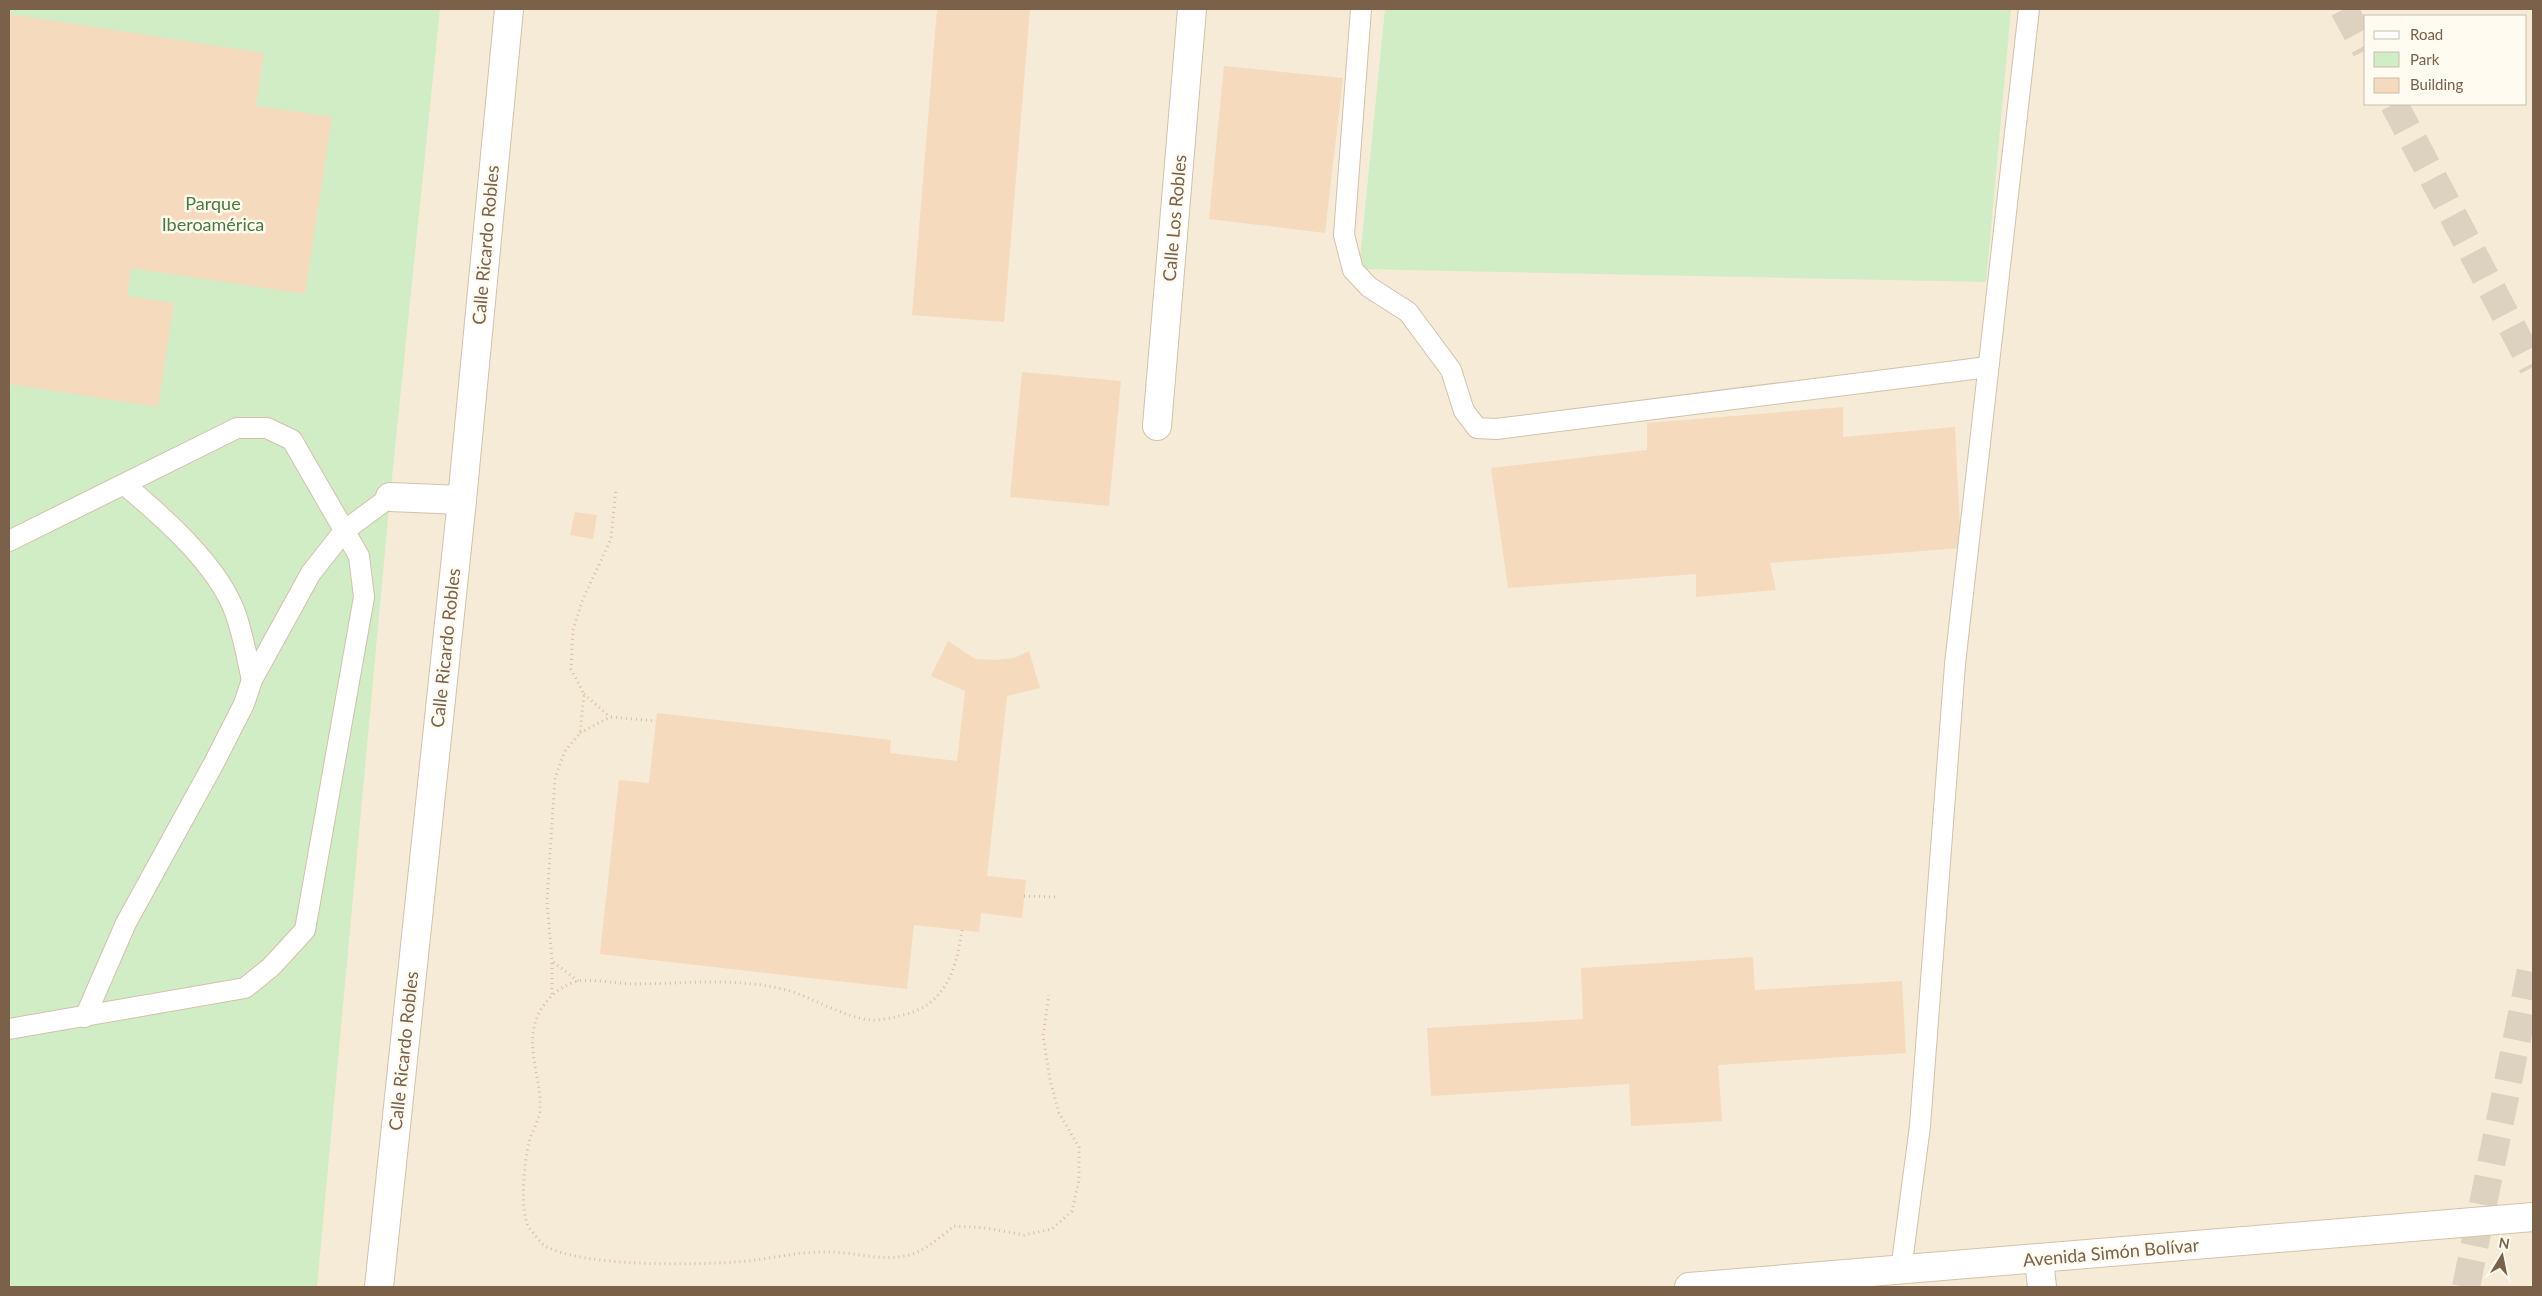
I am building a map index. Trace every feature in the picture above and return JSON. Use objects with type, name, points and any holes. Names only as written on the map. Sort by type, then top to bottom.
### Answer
[{"type":"street","name":"Calle Ricardo Robles","points":[[379,1287],[462,500],[509,9]]},
{"type":"street","name":"Calle Los Robles","points":[[1157,426],[1192,9]]},
{"type":"street","points":[[390,497],[462,500]]},
{"type":"street","name":"Avenida Simón Bolívar","points":[[1689,1287],[1873,1280],[1901,1270],[2533,1217]]},
{"type":"street","points":[[2039,1259],[2042,1287]]},
{"type":"lane","points":[[1361,9],[1344,235],[1352,270],[1369,287],[1408,312],[1451,370],[1464,411],[1476,428],[1496,429],[1988,367]]},
{"type":"lane","points":[[1901,1270],[1920,1126],[1955,664],[2029,9]]},
{"type":"lane","points":[[9,541],[237,428],[267,428],[292,440],[358,556],[364,597],[305,930],[271,967],[245,988],[9,1029]]},
{"type":"lane","points":[[125,484],[167,521],[209,567],[234,611],[252,680]]},
{"type":"lane","points":[[85,1017],[126,923],[214,763],[244,704],[252,680],[310,573],[344,531],[390,497]]},
{"type":"path","points":[[610,717],[584,694],[571,669],[573,630],[583,599],[611,539],[616,488]]},
{"type":"path","points":[[580,733],[584,694]]},
{"type":"path","points":[[552,994],[552,961],[547,901],[555,778],[565,751],[580,733],[610,717],[656,721]]},
{"type":"path","points":[[1024,896],[1057,897]]},
{"type":"path","points":[[962,930],[957,960],[942,992],[918,1012],[890,1018],[871,1020],[836,1010],[785,990],[743,982],[666,984],[578,981],[552,994],[538,1015],[531,1044],[538,1082],[540,1113],[529,1143],[524,1182],[526,1224],[544,1246],[576,1256],[616,1262],[690,1263],[736,1262],[828,1252],[865,1256],[905,1256],[930,1244],[954,1226],[986,1228],[1024,1235],[1052,1229],[1072,1211],[1079,1180],[1079,1148],[1059,1113],[1050,1080],[1043,1036],[1049,995]]},
{"type":"path","points":[[552,961],[578,981]]},
{"type":"shaded area","points":[[9,9],[2533,9],[2533,1287],[9,1287]]},
{"type":"green space","name":"Parque Iberoamérica","points":[[9,9],[440,9],[390,497],[317,1287],[9,1287]]},
{"type":"green space","points":[[1385,9],[2011,9],[1986,282],[1359,269]]},
{"type":"building","points":[[937,9],[1030,9],[1004,322],[912,315]]},
{"type":"building","points":[[9,14],[264,53],[256,106],[332,117],[305,294],[131,268],[127,296],[174,303],[158,407],[9,384]]},
{"type":"building","points":[[1224,66],[1343,78],[1325,233],[1209,219]]},
{"type":"building","points":[[1022,372],[1121,381],[1109,506],[1010,497]]},
{"type":"building","points":[[1843,407],[1843,437],[1955,427],[1961,548],[1770,563],[1776,590],[1696,597],[1696,574],[1508,588],[1491,468],[1647,450],[1647,423]]},
{"type":"building","points":[[575,512],[597,515],[593,539],[570,535]]},
{"type":"building","points":[[948,641],[975,659],[995,660],[1014,658],[1029,651],[1040,688],[1007,696],[987,876],[1026,880],[1022,918],[981,913],[979,932],[914,925],[907,989],[600,954],[619,780],[649,783],[657,713],[891,740],[890,753],[957,761],[965,691],[931,676]]},
{"type":"building","points":[[1753,957],[1755,990],[1902,981],[1906,1053],[1718,1065],[1722,1121],[1631,1126],[1629,1084],[1431,1096],[1427,1028],[1583,1019],[1581,968]]},
{"type":"tunnel","points":[[2344,9],[2364,46]]},
{"type":"tunnel","points":[[2395,105],[2533,367]]},
{"type":"tunnel","points":[[2466,1287],[2533,960]]}]
